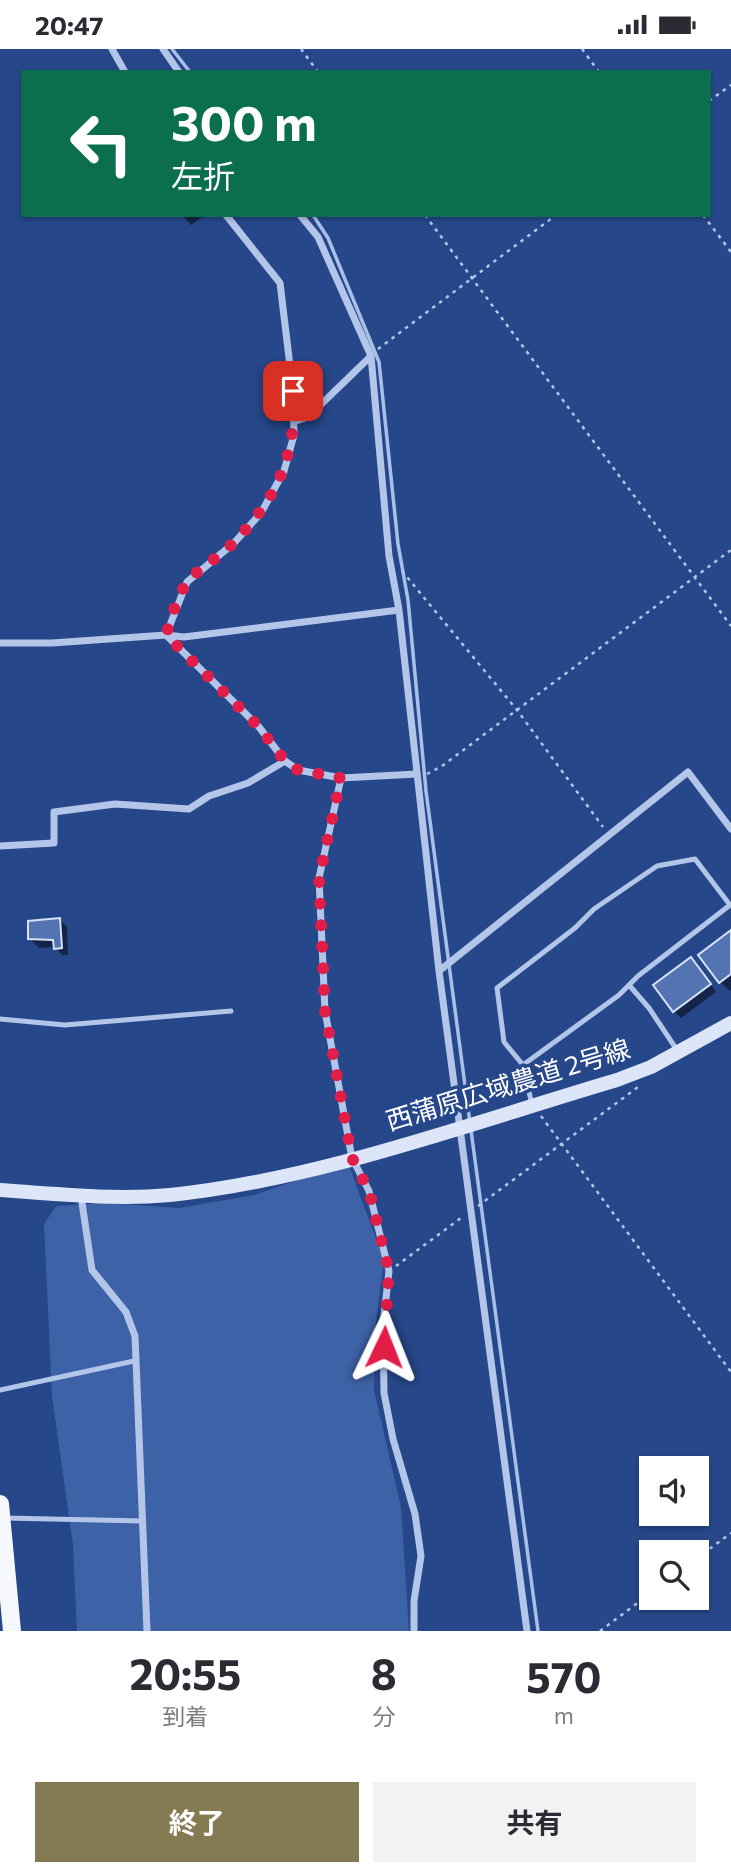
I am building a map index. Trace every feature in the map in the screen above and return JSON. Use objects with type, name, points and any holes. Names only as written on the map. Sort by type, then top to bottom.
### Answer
[{"type":"main road","points":[[1,1511],[12,1631]]},
{"type":"street","points":[[112,49],[124,70]]},
{"type":"street","points":[[163,49],[178,70]]},
{"type":"street","points":[[166,635],[187,582],[234,543],[261,513],[284,471],[296,421],[280,283],[228,217]]},
{"type":"street","points":[[302,217],[318,237],[371,356],[389,556],[399,610],[439,971],[473,1209],[508,1503],[527,1631]]},
{"type":"street","points":[[296,421],[308,417],[371,356]]},
{"type":"street","points":[[0,643],[52,643],[166,635],[184,637],[399,610]]},
{"type":"street","points":[[166,635],[251,718],[285,761],[298,770],[341,778],[417,774]]},
{"type":"street","points":[[0,846],[54,843],[54,812],[116,804],[189,809],[209,796],[248,783],[285,761]]},
{"type":"street","points":[[439,971],[688,772],[731,829]]},
{"type":"street","points":[[341,778],[319,878],[325,1011],[352,1158],[369,1191],[389,1271],[383,1325],[384,1393],[393,1439],[415,1514],[419,1546],[414,1631]]},
{"type":"street","name":"西蒲原広域農道 2号線","points":[[0,1190],[81,1195],[168,1195],[218,1188],[352,1158],[532,1105],[651,1066],[731,1023]]},
{"type":"street","points":[[81,1195],[92,1270],[126,1312],[135,1336],[147,1631]]},
{"type":"lane","points":[[523,1065],[730,905],[695,859],[657,866],[594,909],[575,928],[497,988],[504,1042],[523,1065],[532,1105]]},
{"type":"lane","points":[[628,985],[649,1009],[678,1053]]},
{"type":"lane","points":[[0,1019],[65,1025],[230,1011]]},
{"type":"lane","points":[[0,1390],[134,1361]]},
{"type":"lane","points":[[1,1511],[143,1521]]},
{"type":"path","points":[[301,49],[317,70]]},
{"type":"path","points":[[582,49],[598,70]]},
{"type":"path","points":[[711,100],[731,85]]},
{"type":"path","points":[[426,217],[731,625]]},
{"type":"path","points":[[371,356],[552,217]]},
{"type":"path","points":[[705,217],[731,252]]},
{"type":"path","points":[[417,774],[430,773],[442,766],[731,550]]},
{"type":"path","points":[[389,556],[517,710],[609,835]]},
{"type":"path","points":[[389,1271],[642,1084],[651,1066]]},
{"type":"path","points":[[532,1105],[731,1372]]},
{"type":"path","points":[[709,1549],[731,1533]]},
{"type":"path","points":[[600,1631],[639,1602]]},
{"type":"shaded area","points":[[348,1163],[384,1260],[375,1329],[374,1390],[401,1507],[409,1631],[77,1631],[73,1545],[52,1396],[44,1224],[56,1206],[107,1203],[179,1208],[254,1195]]},
{"type":"building","points":[[60,918],[62,948],[54,949],[53,940],[28,939],[28,921]]},
{"type":"building","points":[[731,930],[731,974],[719,983],[698,955]]},
{"type":"building","points":[[691,957],[711,984],[673,1012],[653,985]]},
{"type":"waterway","points":[[172,49],[188,70]]},
{"type":"waterway","points":[[314,217],[328,238],[379,362],[398,544],[408,600],[426,791],[470,1123]]},
{"type":"waterway","points":[[471,1130],[538,1631]]},
{"type":"route","points":[[293,391],[296,421],[284,471],[261,513],[234,543],[187,582],[166,635],[210,675],[259,727],[285,761],[298,770],[341,778],[319,878],[325,1011],[352,1158],[369,1191],[389,1271],[383,1325],[384,1347]]}]
